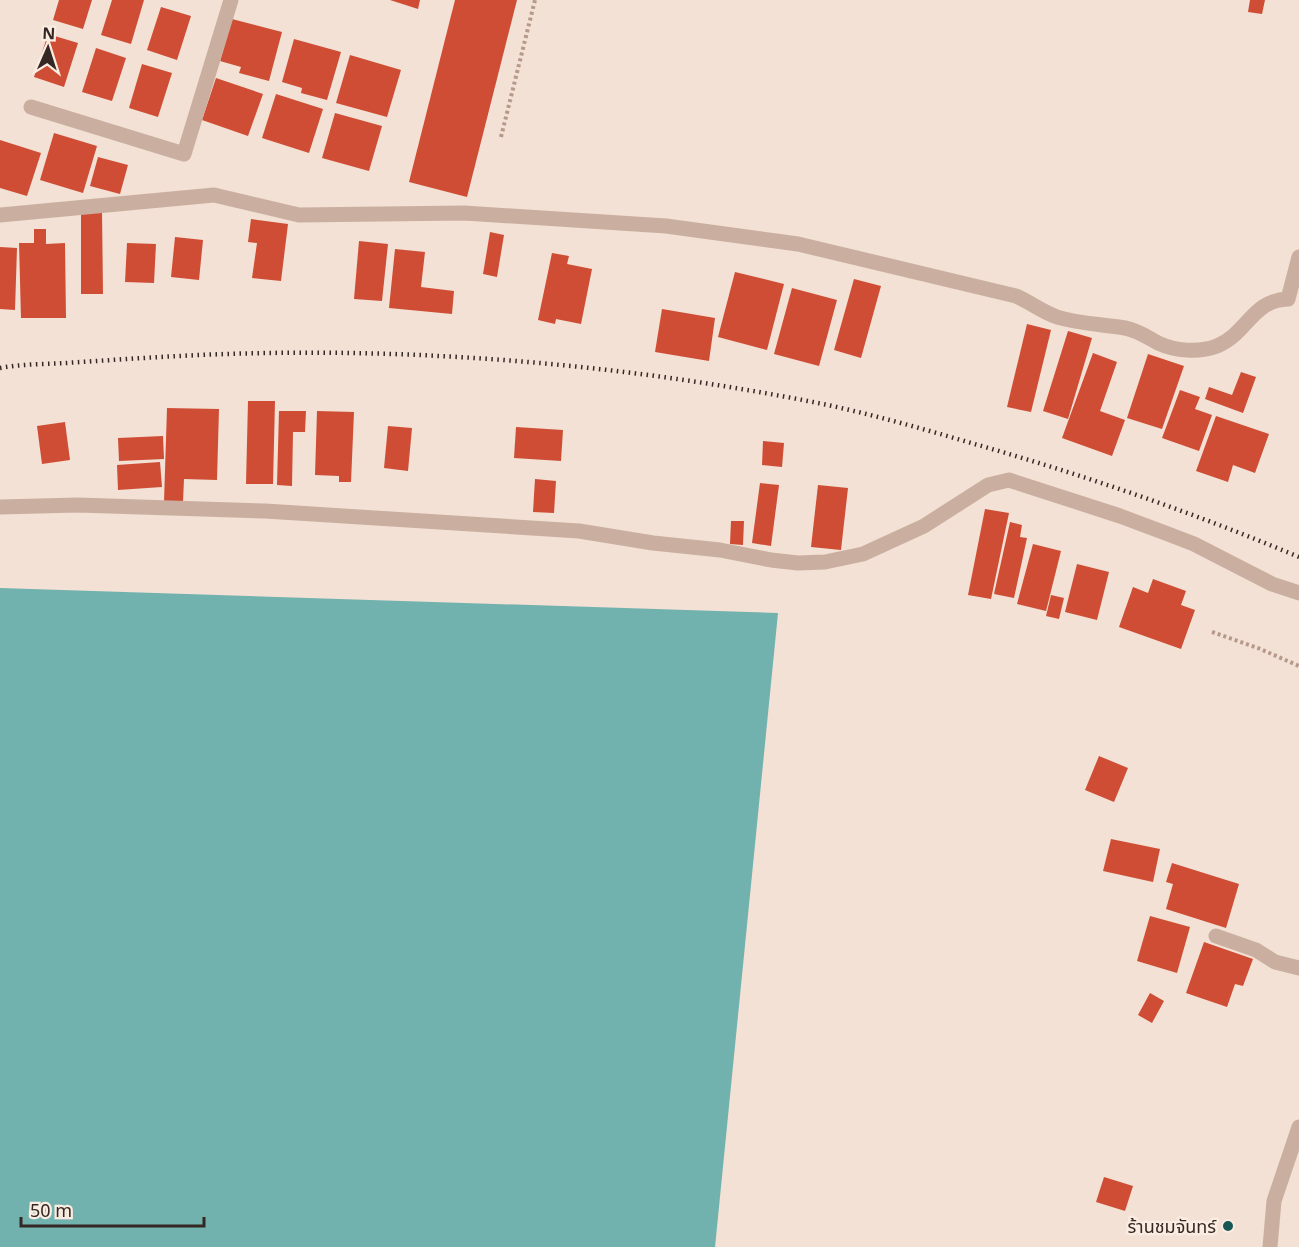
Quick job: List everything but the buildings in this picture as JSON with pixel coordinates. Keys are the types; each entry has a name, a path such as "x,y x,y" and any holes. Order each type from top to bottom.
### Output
{"street":[{"path":"31,107 184,154 231,0"},
{"path":"0,215 214,195 299,215 464,213 622,222 711,231 798,244 1016,296 1054,316 1071,321 1127,328 1160,344 1181,349 1204,349 1220,345 1234,336 1263,305 1275,300 1293,300 1299,257"},
{"path":"0,507 78,505 265,512 579,531 798,563 825,562 863,554 924,526 988,485 1009,480 1177,537 1272,584 1299,593"},
{"path":"1216,936 1256,950 1275,962 1299,968"},
{"path":"1270,1247 1274,1201 1299,1127"}],"path":[{"path":"501,137 535,0"},
{"path":"1212,632 1299,666"}],"water":[{"path":"0,588 778,613 715,1247 0,1247"}],"railway":[{"path":"0,368 33,364 200,355 357,353 513,361 669,378 823,404 940,434 1059,469 1140,496 1299,557"}],"place":[{"name":"ร้านชมจันทร์","path":"1228,1226"}]}
